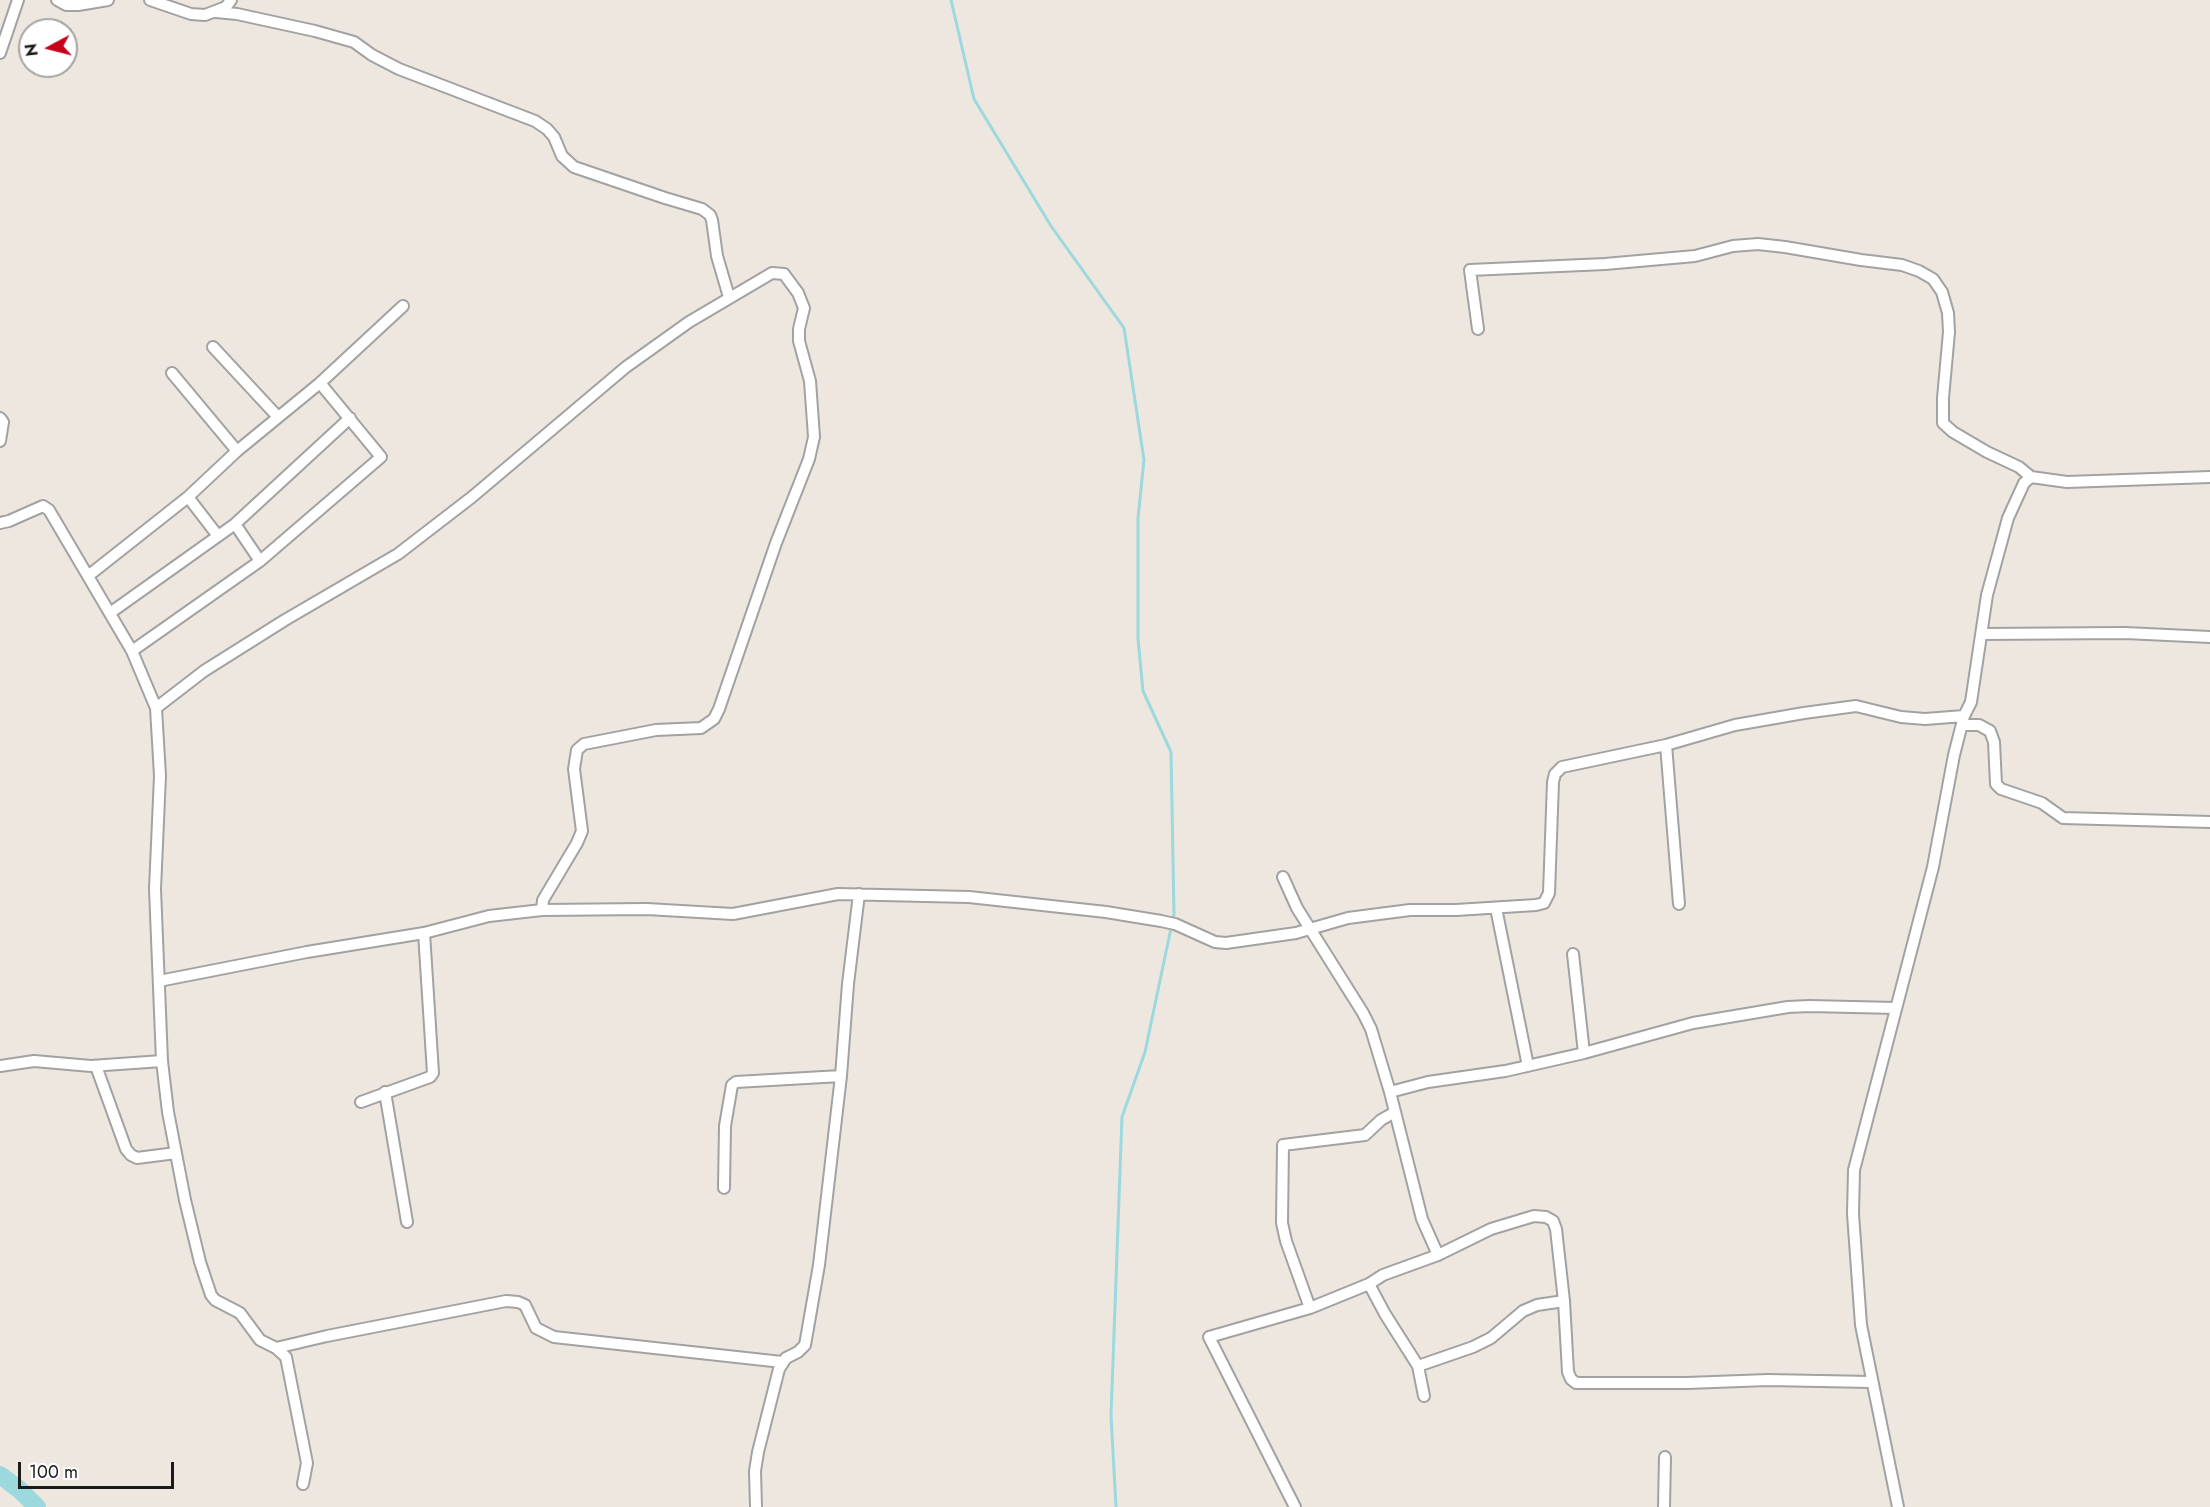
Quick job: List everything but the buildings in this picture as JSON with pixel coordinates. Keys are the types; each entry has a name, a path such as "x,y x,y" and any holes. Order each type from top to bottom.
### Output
{"street":[{"path":"0,53 18,0"},
{"path":"57,0 66,5 108,0"},
{"path":"150,0 191,14 205,15 226,7 231,0"},
{"path":"216,12 237,14 354,42 372,55 399,69 535,121 554,137 562,156 574,167 702,209 710,215 712,220 717,256 729,297"},
{"path":"1478,329 1470,270 1695,256 1733,246 1758,244 1902,265 1933,279 1942,292 1948,313 1949,333 1943,423 1953,432 2019,467 2031,477 2067,482 2210,477"},
{"path":"156,708 204,671 285,620 398,554 472,497 626,367 689,322 729,297 772,273 778,272 790,280 804,308 799,329 810,381 813,437 809,459 776,543 719,709 714,719 700,728 656,730 584,744 577,750 574,769 582,831 543,900 542,910"},
{"path":"87,576 189,497 237,451 320,383 403,306"},
{"path":"213,347 278,417"},
{"path":"172,373 237,451"},
{"path":"132,651 260,561 381,457 320,383"},
{"path":"0,418 3,422 0,441"},
{"path":"110,613 235,524 350,418"},
{"path":"1898,1507 1861,1325 1855,1267 1854,1170 1933,867 1963,720 1971,702 1987,595 2008,518 2024,483 2031,477"},
{"path":"189,497 219,536"},
{"path":"0,523 38,507 46,507 132,651 156,708 160,776 155,889 162,1061 168,1112 200,1262 211,1295 220,1304 240,1313 260,1340 276,1348 286,1358 307,1463 303,1484"},
{"path":"235,524 260,561"},
{"path":"1982,634 2125,633 2210,637"},
{"path":"159,981 307,952 424,933 489,916 542,910 647,909 733,914 838,894 969,897 1106,912 1161,921 1175,924 1215,942 1226,943 1296,933 1310,927 1348,918 1410,910 1536,905 1544,903 1548,898 1553,782 1555,774 1562,767 1666,745 1735,725 1856,706 1901,717 1963,720 1979,725 1990,731 1994,742 1996,784 2001,789 2042,803 2063,818 2210,822"},
{"path":"1666,745 1679,904"},
{"path":"1283,877 1297,908 1350,989 1367,1021 1390,1092 1422,1219 1438,1255"},
{"path":"276,1348 506,1301 525,1305 536,1328 554,1337 782,1362 798,1352 804,1345 819,1265 859,894"},
{"path":"1496,908 1528,1066"},
{"path":"361,1102 430,1077 433,1073 424,933"},
{"path":"1573,954 1584,1053"},
{"path":"1390,1092 1428,1082 1528,1066 1693,1023 1788,1007 1896,1008"},
{"path":"0,1066 34,1061 96,1066 162,1061"},
{"path":"96,1066 126,1149 131,1155 138,1158 176,1153"},
{"path":"723,1188 725,1126 732,1085 736,1082 841,1077"},
{"path":"385,1092 408,1222"},
{"path":"1310,1308 1286,1241 1282,1223 1283,1145 1290,1142 1365,1135 1381,1120 1395,1112"},
{"path":"1295,1507 1209,1336 1310,1308 1369,1284 1383,1275 1438,1255 1491,1229 1534,1215 1546,1216 1553,1221 1556,1229 1568,1372 1576,1383 1768,1380 1871,1382"},
{"path":"1369,1284 1418,1366 1424,1396"},
{"path":"1418,1366 1473,1347 1491,1338 1523,1311 1537,1305 1563,1301"},
{"path":"756,1507 755,1471 758,1452 782,1362"},
{"path":"1664,1507 1665,1457"}],"waterway":[{"path":"951,0 974,99 1051,226 1124,328 1144,460 1138,518 1138,639 1143,691 1171,752 1174,914 1145,1052 1122,1117 1111,1415 1116,1507"},
{"path":"0,1475 37,1507"}]}
